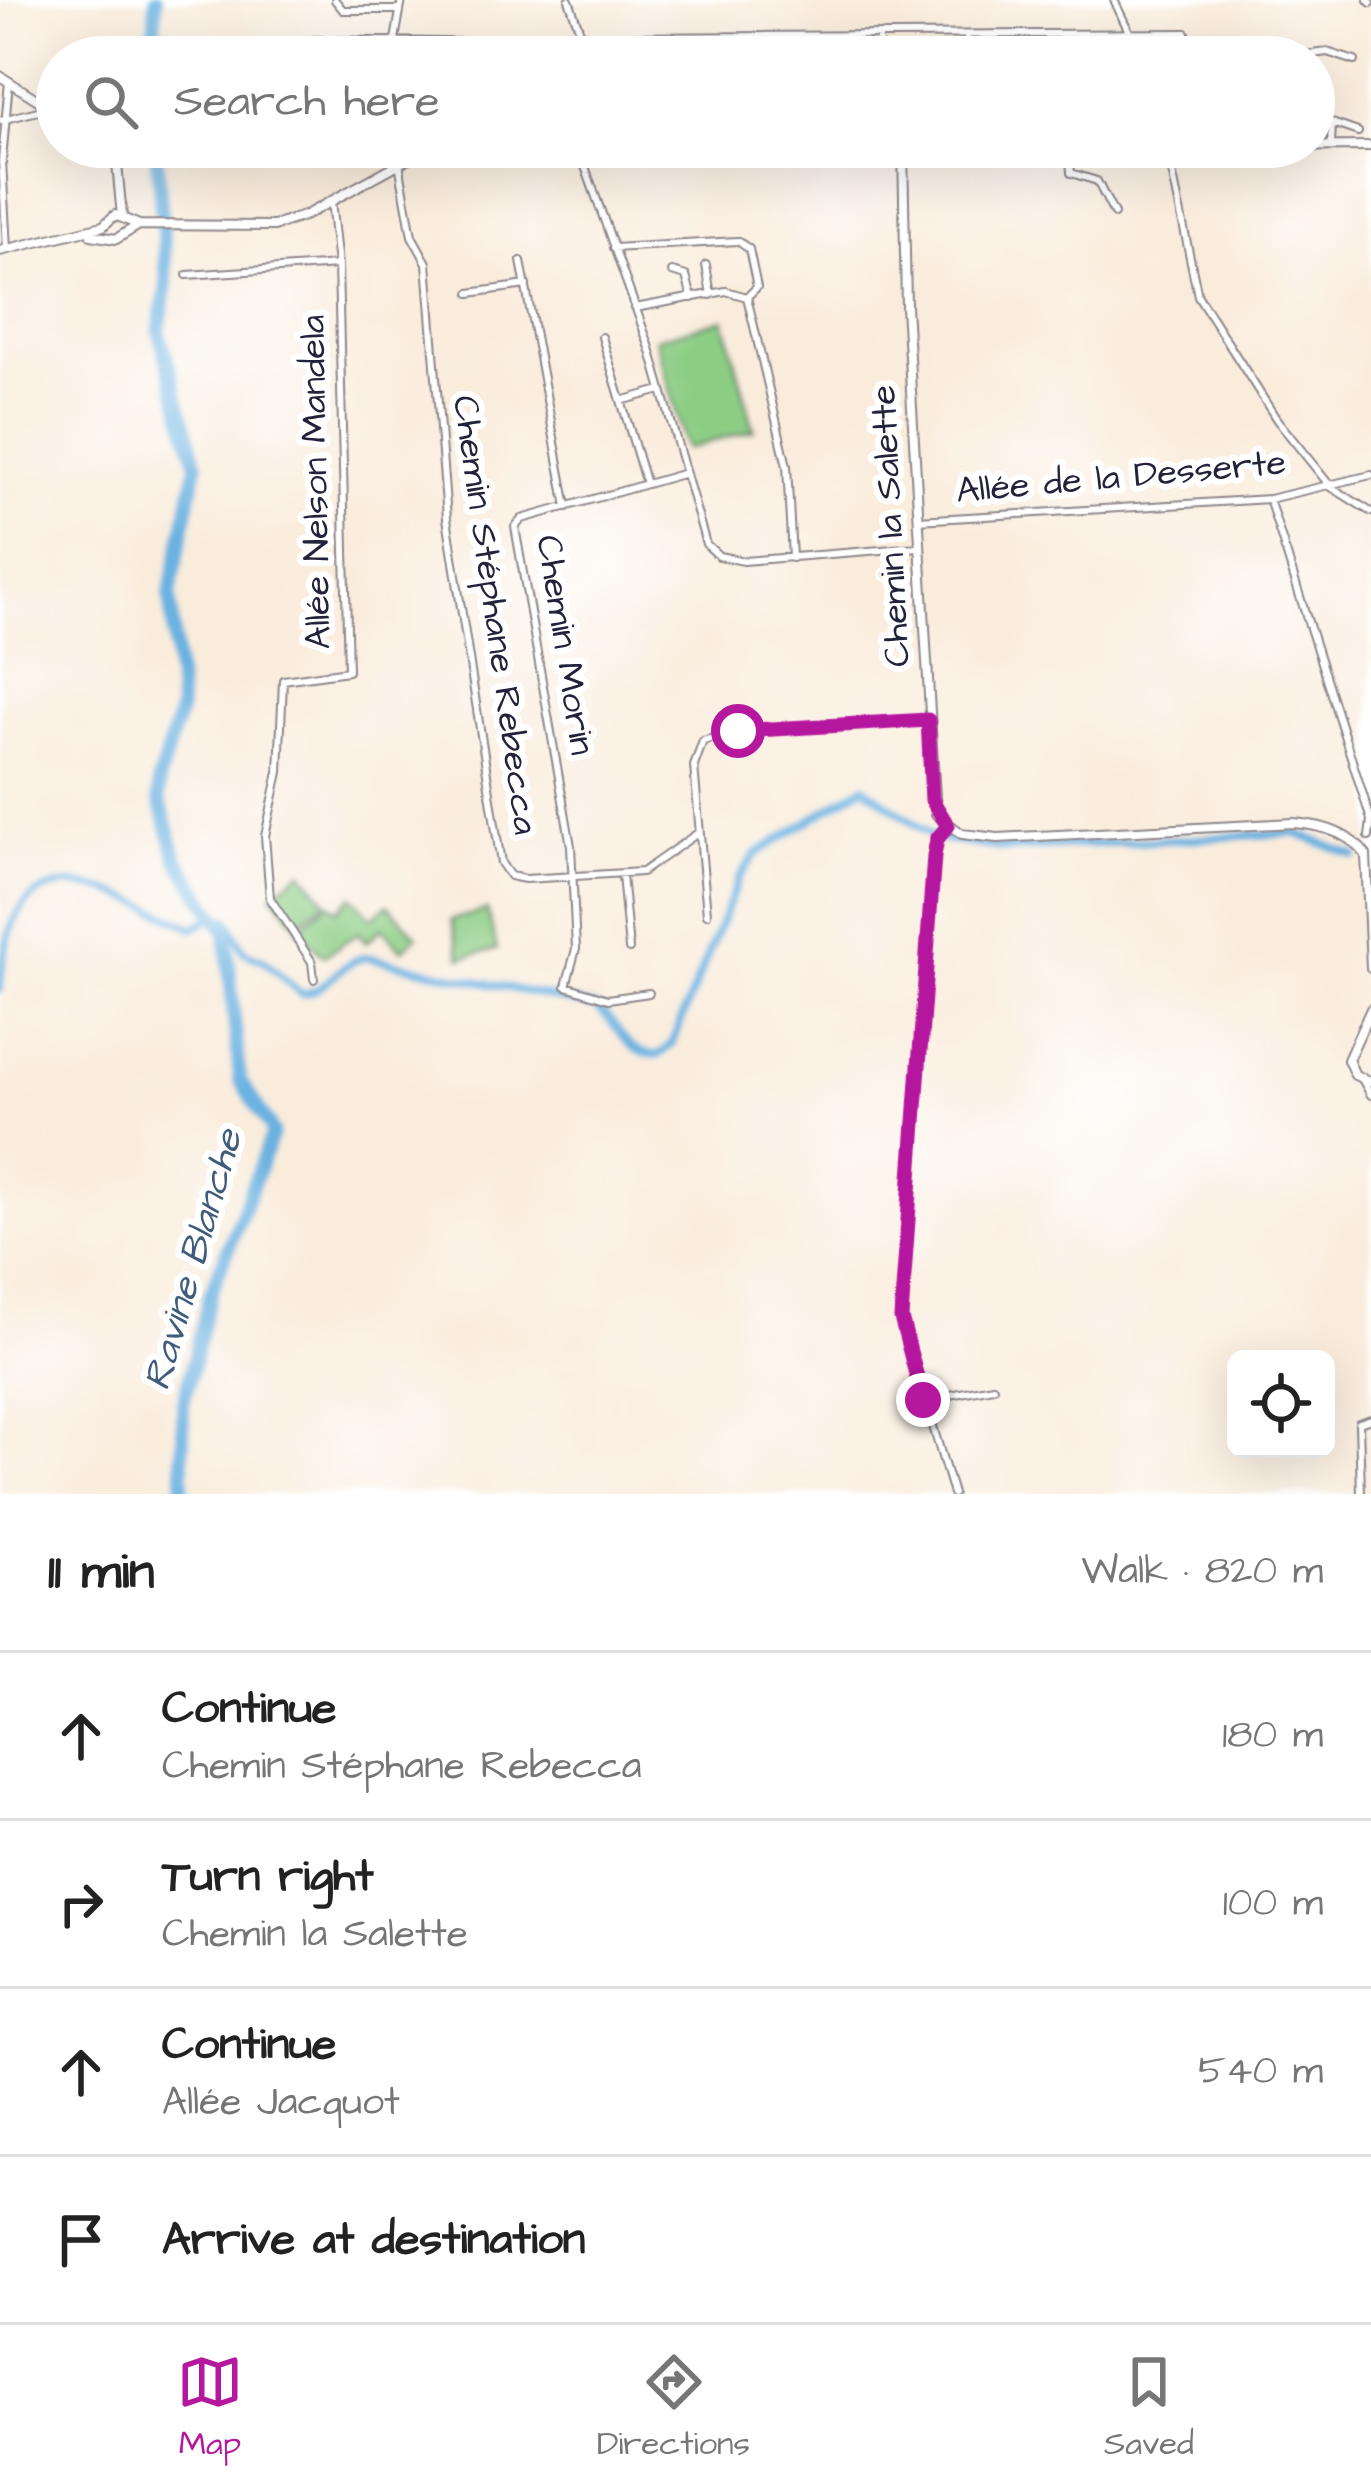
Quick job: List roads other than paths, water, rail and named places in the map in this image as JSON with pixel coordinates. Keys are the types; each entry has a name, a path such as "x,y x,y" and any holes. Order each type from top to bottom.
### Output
{"street":[{"path":"335,0 343,10 399,10"},
{"path":"393,36 402,0"},
{"path":"569,0 580,36"},
{"path":"1114,0 1133,36 1186,34"},
{"path":"1335,55 1355,61"},
{"path":"36,99 4,79 3,250 103,226 116,193"},
{"path":"2,120 36,113"},
{"path":"1335,124 1358,132"},
{"path":"1335,147 1371,146"},
{"path":"114,168 125,233"},
{"path":"109,216 139,225 274,226 390,168"},
{"name":"Chemin Stéphane Rebecca","path":"400,168 412,236 427,262 447,518 501,863 517,879 645,871 698,833"},
{"path":"585,168 635,308 706,544 719,556 792,558 919,547"},
{"name":"Chemin la Salette","path":"899,168 900,172"},
{"name":"Chemin la Salette","path":"900,168 932,800 948,826"},
{"path":"1071,168 1071,173 1097,181 1114,214"},
{"path":"1171,168 1198,296 1254,388 1328,484 1371,512"},
{"name":"Allée Nelson Mandela","path":"314,979 312,962 270,898 266,836 279,772 283,680 348,671 338,265 332,201"},
{"path":"83,234 108,237 139,225"},
{"path":"103,226 108,237"},
{"path":"613,248 738,241 748,249 757,286 747,297"},
{"path":"521,261 567,507"},
{"path":"187,275 338,265"},
{"path":"706,265 711,295"},
{"path":"672,272 686,276 692,298"},
{"path":"470,293 526,285"},
{"path":"635,308 726,291 747,297"},
{"path":"747,297 788,466 792,558"},
{"path":"602,337 646,484"},
{"path":"621,401 661,390"},
{"name":"Chemin Morin","path":"574,876 515,527 522,519 682,474"},
{"name":"Allée de la Desserte","path":"917,520 1269,499 1371,475"},
{"path":"1269,499 1371,820 1371,968"},
{"path":"706,914 696,753 710,736 928,720"},
{"path":"953,1494 901,1318 937,839 948,826 998,838 1294,823 1368,845"},
{"path":"622,874 629,949"},
{"path":"574,876 577,949 568,990 608,1000 649,993"},
{"path":"1371,1009 1367,1032 1351,1045 1348,1060 1371,1095"},
{"path":"923,1400 993,1387"},
{"path":"1360,1494 1355,1438 1359,1423 1371,1419"}],"waterway":[{"name":"Ravine Blanche","path":"154,36 156,0"},
{"name":"Ravine Blanche","path":"158,168 167,284 159,331 197,465 170,594 180,709 159,779 159,798 177,858 226,932 240,1080 273,1132 210,1295 183,1404 183,1494"},
{"path":"0,990 7,943 20,911 39,892 63,885 91,887 193,928 213,917 228,919 244,952 264,960 301,994 367,957 595,1007 629,1044 659,1055 671,1045 739,878 756,854 864,786 931,836"},
{"path":"940,839 1007,849 1295,833 1355,856"}]}
